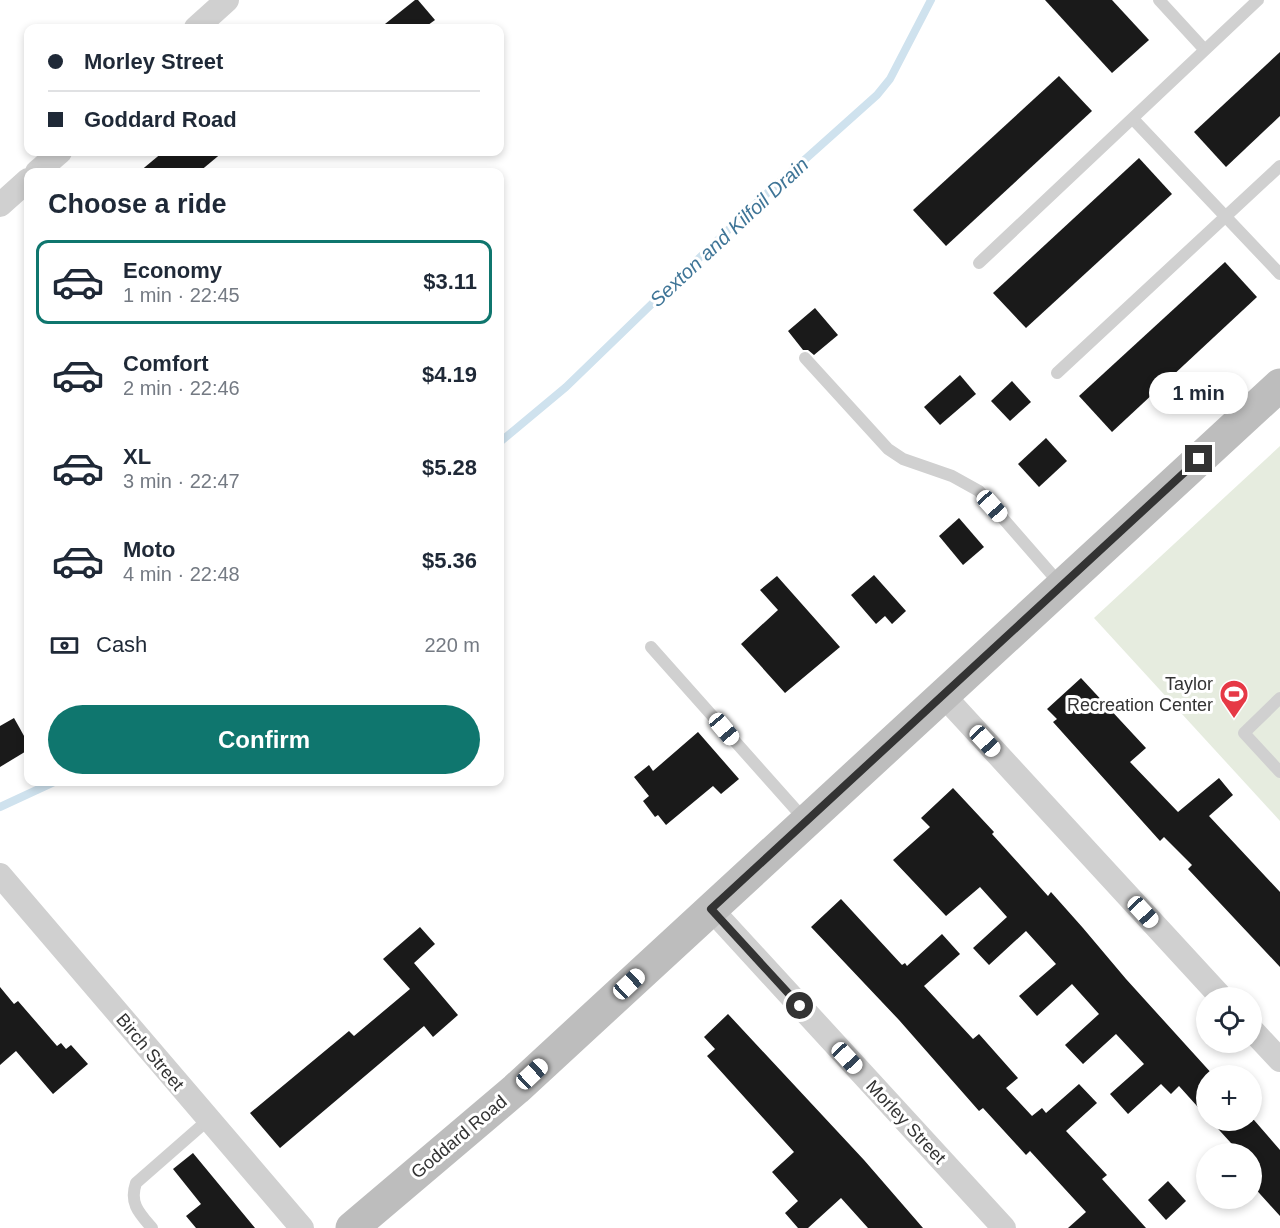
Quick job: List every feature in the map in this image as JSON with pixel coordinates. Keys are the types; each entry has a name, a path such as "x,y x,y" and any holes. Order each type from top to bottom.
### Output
{"main road":[{"name":"Goddard Road","path":"352,1228 516,1089 943,695 1273,395"}],"street":[{"path":"200,24 227,0"},
{"path":"42,168 55,156"},
{"path":"0,205 24,184"},
{"path":"943,695 1212,987"},
{"name":"Birch Street","path":"2,877 302,1228"},
{"name":"Morley Street","path":"711,909 1004,1228"},
{"path":"1262,1041 1280,1060"}],"lane":[{"path":"1159,0 1204,49"},
{"path":"979,263 1258,0"},
{"path":"1133,119 1227,215 1280,274"},
{"path":"1057,373 1280,166"},
{"path":"805,358 888,449 903,459 952,476 979,491 1062,586"},
{"path":"651,647 806,821"},
{"path":"1280,698 1244,733 1280,772"},
{"path":"152,1228 133,1204 132,1194 136,1183 208,1120"}],"shaded area":[{"name":"Taylor Recreation Center","path":"1280,446 1280,821 1094,618"}],"building":[{"path":"415,0 418,0 435,20 430,24 385,24"},
{"path":"1045,0 1112,0 1149,40 1112,73"},
{"path":"1280,52 1280,116 1226,167 1194,132"},
{"path":"1059,76 1092,111 946,246 913,210"},
{"path":"158,156 218,156 204,168 144,168"},
{"path":"1139,158 1172,194 1026,328 993,293"},
{"path":"1225,262 1257,297 1112,432 1079,396"},
{"path":"815,308 838,335 814,355 808,350 803,350 788,331"},
{"path":"960,375 976,394 940,425 924,407"},
{"path":"1012,381 1031,402 1010,421 991,401"},
{"path":"1046,438 1067,461 1039,487 1018,464"},
{"path":"959,518 984,547 963,565 939,536"},
{"path":"874,575 906,611 892,624 885,616 876,624 851,595"},
{"path":"777,576 840,647 785,693 741,644 778,610 760,590"},
{"path":"1081,678 1146,748 1130,762 1178,812 1219,778 1233,795 1209,816 1280,892 1280,967 1188,869 1192,865 1164,837 1160,841 1053,722 1057,719 1047,709"},
{"path":"14,718 24,736 24,752 0,767 0,726"},
{"path":"698,732 739,779 721,794 713,786 666,825 658,815 655,817 643,801 649,796 634,777 649,765 653,771"},
{"path":"953,788 1048,896 1051,892 1204,1065 1196,1065 1196,1105 1179,1086 1171,1094 1161,1084 1128,1114 1110,1094 1144,1064 1116,1034 1083,1064 1065,1045 1099,1014 1072,984 1037,1016 1019,996 1056,964 1026,931 989,965 973,948 1007,917 980,887 946,916 893,860 930,827 921,818"},
{"path":"841,899 902,965 905,963 907,966 942,934 960,954 924,986 973,1039 979,1034 1018,1078 1006,1088 1032,1116 1042,1108 1046,1113 1079,1084 1097,1103 1066,1131 1107,1175 1102,1179 1146,1228 1068,1228 1086,1212 1030,1151 1026,1155 983,1108 979,1111 899,1020 811,927"},
{"path":"420,927 435,944 414,963 458,1015 433,1037 424,1026 280,1148 250,1113 349,1031 354,1036 410,989 383,959"},
{"path":"0,987 14,1004 18,1001 57,1046 61,1043 66,1049 71,1045 88,1064 53,1094 16,1051 0,1065"},
{"path":"728,1014 864,1160 923,1228 868,1228 841,1198 808,1228 798,1228 785,1213 798,1201 772,1172 794,1152 707,1056 715,1049 704,1037"},
{"path":"1262,1129 1280,1150 1280,1216 1262,1196 1262,1143 1231,1143 1220,1131"},
{"path":"193,1153 255,1228 196,1228 186,1216 201,1204 173,1169"},
{"path":"1168,1181 1186,1201 1166,1220 1148,1200"}],"waterway":[{"name":"Sexton and Kilfoil Drain","path":"504,439 566,387 753,206 877,95 890,79 931,0"},
{"name":"Sexton and Kilfoil Drain","path":"0,807 45,786"}],"place":[{"name":"Taylor Recreation Center","path":"1234,720"}],"route":[{"path":"800,1006 711,909 1199,459"}]}
